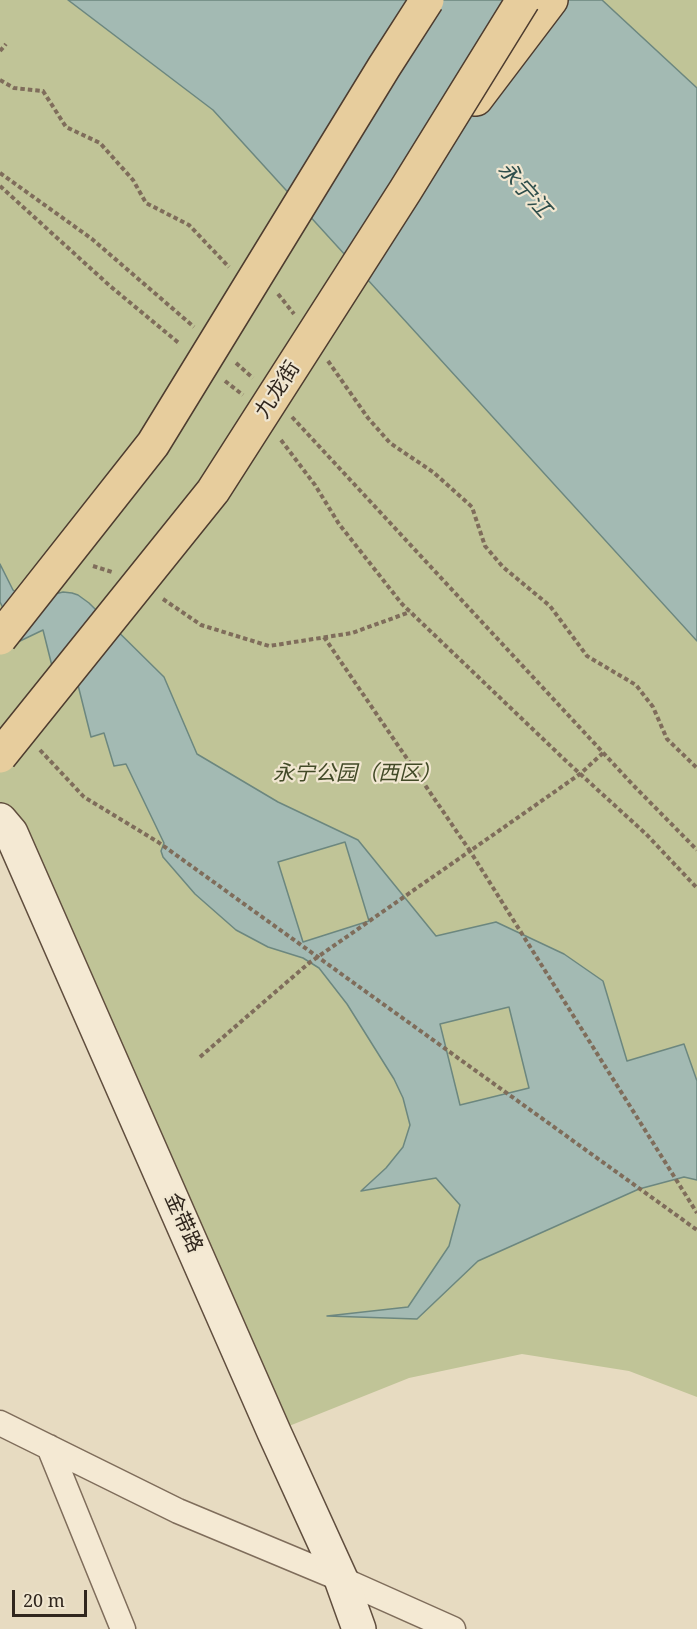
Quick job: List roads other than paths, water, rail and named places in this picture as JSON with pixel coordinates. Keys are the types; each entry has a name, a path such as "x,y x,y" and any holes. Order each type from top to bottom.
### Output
{"main road":[{"path":"384,67 416,0"},
{"path":"0,638 153,444 427,0"},
{"name":"九龙街","path":"0,756 213,491 524,0"},
{"path":"405,191 551,0"},
{"name":"金带路","path":"0,820 11,833 269,1421 341,1579 359,1629"}],"street":[{"path":"0,1423 178,1511 453,1629"},
{"path":"49,1447 123,1629"}],"water":[{"name":"永宁江","path":"68,0 602,0 697,88 697,641 213,110"},
{"path":"0,564 13,590 23,598 35,599 63,592 78,595 89,603 164,677 197,754 278,802 358,840 436,936 496,922 564,954 603,981 627,1061 684,1044 697,1081 697,1180 684,1177 639,1189 478,1261 417,1319 327,1316 408,1307 449,1246 460,1205 436,1178 361,1191 386,1168 403,1147 410,1125 403,1098 394,1079 347,1004 319,968 303,958 268,947 236,930 195,894 163,857 161,851 164,843 126,764 114,766 104,733 91,737 74,669 54,674 43,630 20,641 0,602","holes":["345,842 369,921 303,942 278,862","509,1007 529,1088 460,1105 440,1024"]}],"park label":[{"name":"永宁公园（西区）","path":"357,774"}]}
